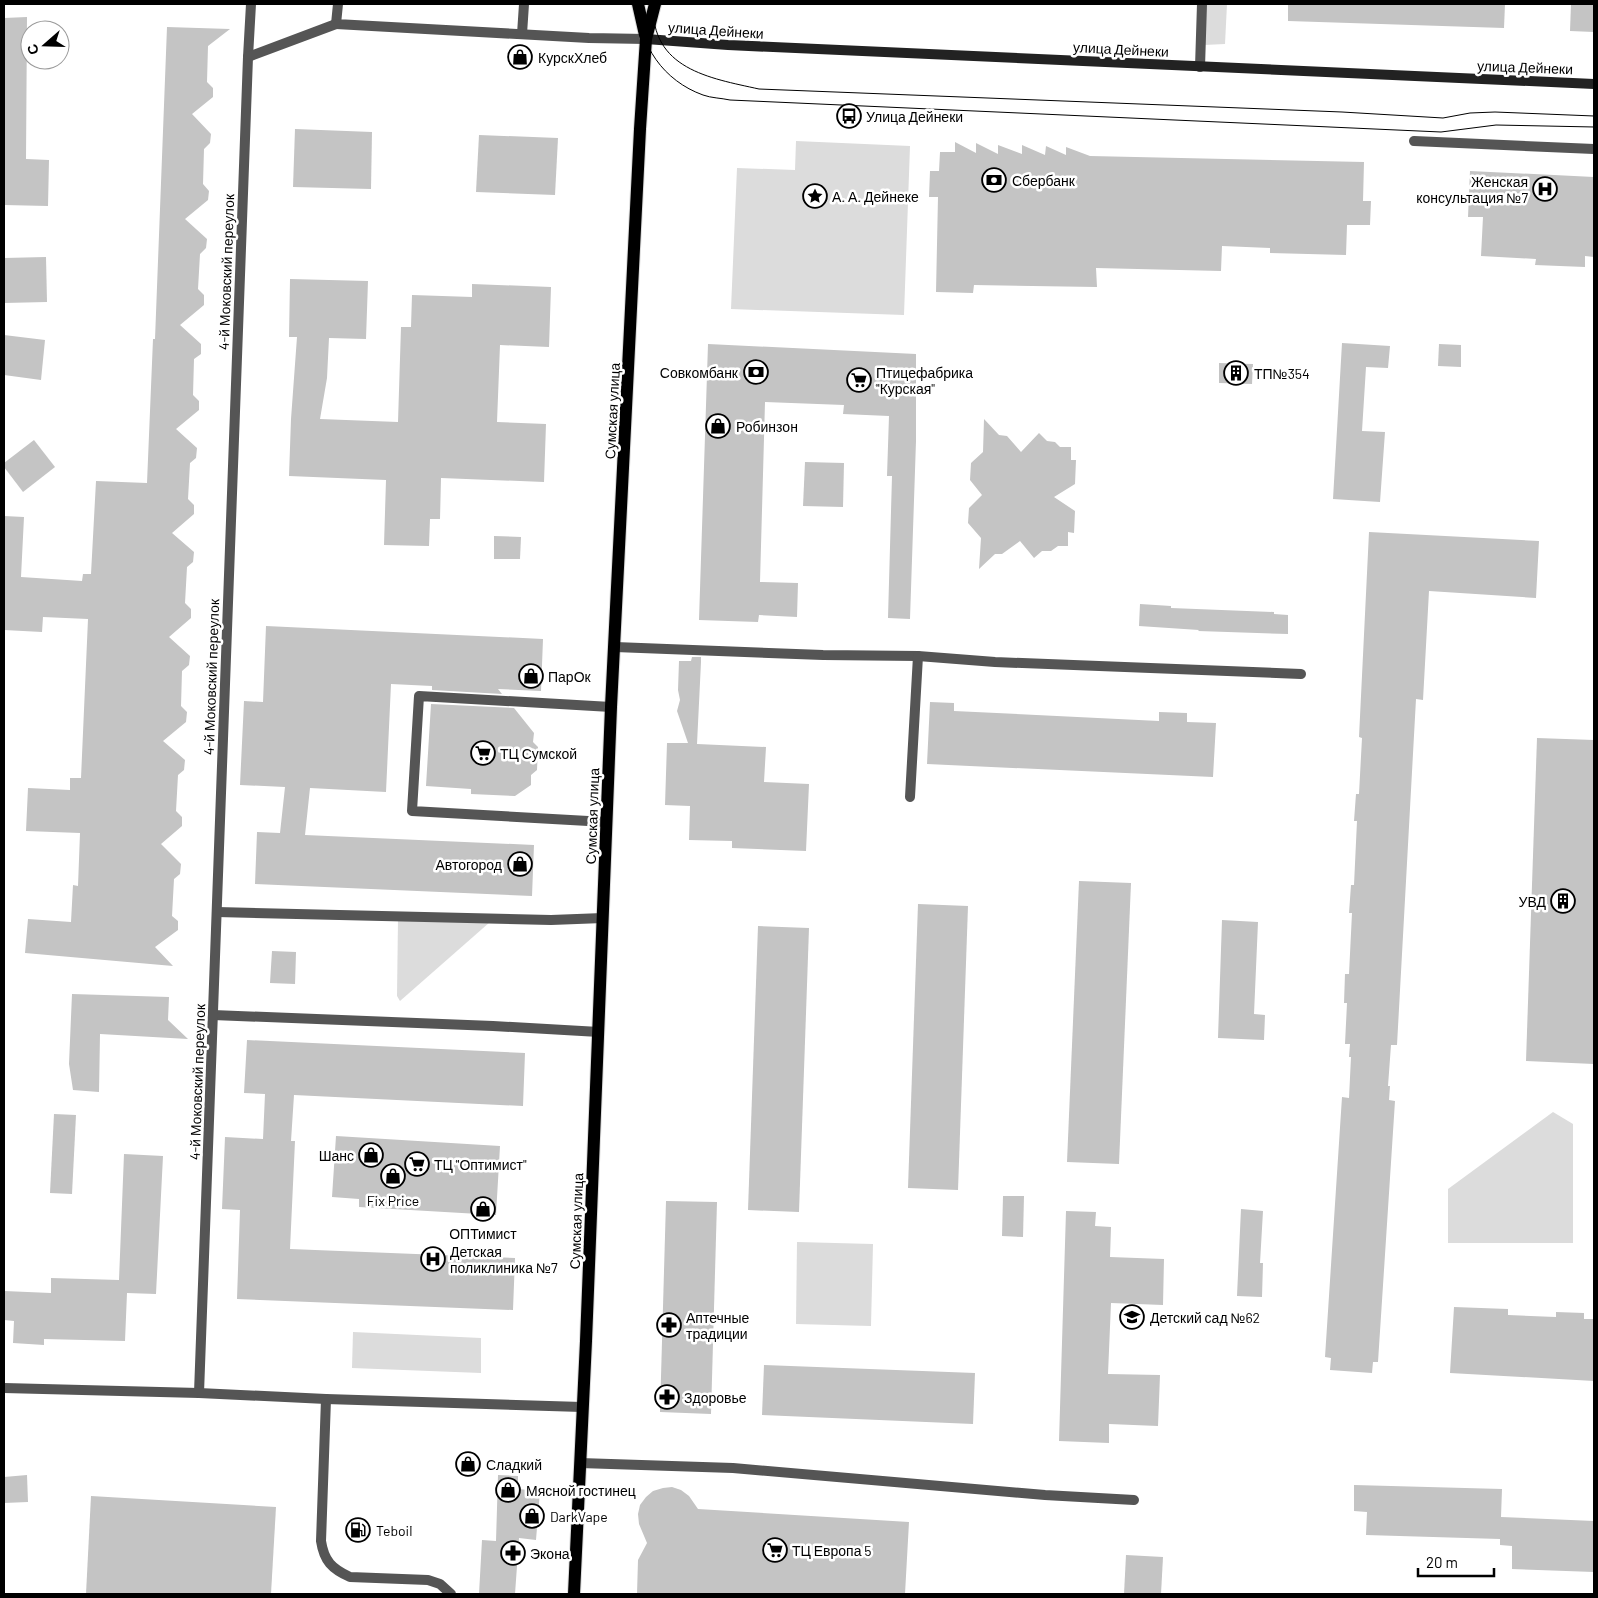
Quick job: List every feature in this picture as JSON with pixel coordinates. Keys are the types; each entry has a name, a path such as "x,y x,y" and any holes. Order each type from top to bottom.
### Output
{"main road":[{"name":"Сумская улица","path":"638,4 646,40"},
{"name":"Сумская улица","path":"574,1594 599,1032 611,707 640,129 646,40 655,4"},
{"name":"улица Дейнеки","path":"646,40 728,46 1594,84"}],"street":[{"name":"4-й Моковский переулок","path":"199,1393 218,912 244,117 251,4"},
{"path":"336,24 338,4"},
{"path":"522,34 524,4"},
{"path":"1200,67 1202,4"},
{"path":"248,57 336,24 646,40"},
{"path":"1414,141 1594,149"},
{"path":"615,647 822,656 918,656 995,662 1301,674"},
{"path":"910,798 918,656"},
{"path":"606,822 412,811 419,696 611,707"},
{"path":"218,912 496,920 603,918"},
{"path":"213,1015 599,1032"},
{"path":"4,1388 582,1407"},
{"path":"326,1399 321,1541 323,1553 329,1563 338,1572 350,1577 428,1580 440,1584 451,1594"},
{"path":"580,1463 733,1468 1045,1495 1134,1500"}],"shaded area":[{"path":"1206,4 1227,4 1225,44 1204,45"},
{"path":"796,141 910,146 904,315 731,309 737,168 795,170"},
{"path":"398,919 490,922 400,1001 397,996"},
{"path":"1553,1112 1573,1124 1573,1243 1448,1243 1448,1189"},
{"path":"797,1242 873,1244 871,1326 796,1324"},
{"path":"353,1332 481,1338 481,1373 352,1368"}],"building":[{"path":"1288,4 1505,4 1504,28 1288,21"},
{"path":"1571,4 1594,4 1594,32 1570,31"},
{"path":"27,17 27,20 20,20 20,70 27,70 26,159 49,160 48,206 4,205 4,18"},
{"path":"167,27 230,29 208,46 207,82 213,88 213,97 192,114 211,134 210,143 204,149 203,184 209,191 208,200 185,219 207,239 206,248 200,254 198,289 204,295 204,305 180,325 201,344 201,354 194,359 193,395 199,401 199,410 176,429 197,448 196,458 190,463 188,499 194,505 194,514 172,533 194,552 193,562 187,567 185,603 191,609 191,618 169,637 190,656 189,665 182,671 181,706 187,712 186,722 163,741 185,760 184,770 178,775 176,811 182,817 182,826 161,844 181,864 180,874 174,879 172,916 178,921 178,930 155,947 173,966 25,953 28,919 71,922 73,885 78,886 80,833 26,831 28,788 70,790 70,778 81,778 88,619 43,617 42,632 4,630 4,516 24,517 21,577 82,581 83,574 91,574 96,481 147,483 153,339 155,339"},
{"path":"295,129 372,132 371,189 293,187"},
{"path":"479,135 558,138 555,195 476,192"},
{"path":"955,142 976,153 976,143 998,154 998,145 1022,154 1022,145 1045,155 1046,146 1066,155 1066,147 1090,156 1364,162 1363,201 1371,201 1370,225 1347,225 1346,255 1270,253 1270,248 1222,246 1221,271 1096,268 1097,287 974,285 973,293 936,292 938,197 929,197 930,171 939,171 940,152 955,152"},
{"path":"1470,171 1594,177 1594,257 1585,256 1585,267 1535,265 1536,259 1481,256 1483,217 1468,217"},
{"path":"46,257 47,302 4,303 4,258"},
{"path":"290,279 368,281 366,339 329,338 327,378 320,419 398,422 401,327 411,327 412,295 472,297 472,284 551,287 549,347 500,345 497,422 546,424 544,482 441,478 440,519 430,519 429,546 384,545 386,480 289,476 297,337 289,337"},
{"path":"4,335 45,340 41,380 4,375"},
{"path":"1342,343 1390,346 1388,368 1366,367 1362,431 1385,432 1380,502 1333,499"},
{"path":"708,344 916,354 916,441 910,619 888,618 892,476 887,476 889,416 843,414 844,405 765,402 760,582 798,583 797,617 759,615 758,622 699,620"},
{"path":"1439,344 1461,345 1461,367 1438,366"},
{"name":"ТП№354","path":"1219,363 1253,364 1252,384 1219,383"},
{"path":"984,419 999,435 1007,436 1021,452 1039,433 1047,441 1055,442 1060,447 1071,447 1071,460 1076,460 1075,484 1054,497 1075,511 1074,533 1068,532 1068,546 1058,546 1051,551 1042,551 1034,558 1020,541 1002,554 995,554 979,569 981,538 968,523 969,508 982,495 970,480 971,463 983,452"},
{"path":"34,440 55,467 23,492 4,467 4,463"},
{"path":"805,462 844,463 843,507 803,506"},
{"path":"1369,532 1539,541 1536,598 1429,591 1423,700 1416,699 1397,1045 1391,1045 1388,1086 1390,1086 1389,1100 1395,1101 1378,1362 1373,1362 1372,1373 1330,1370 1331,1358 1325,1357 1342,1097 1349,1098 1351,1057 1349,1057 1350,1044 1345,1044 1347,1003 1344,1003 1345,974 1349,974 1352,913 1349,913 1351,885 1354,885 1357,821 1354,821 1356,794 1359,794 1362,738 1359,737"},
{"path":"494,536 521,537 520,559 494,559"},
{"path":"1140,604 1171,606 1171,608 1274,612 1274,614 1288,615 1288,634 1198,631 1139,626"},
{"path":"266,626 543,639 541,691 498,689 502,694 432,690 432,686 391,684 386,792 310,788 305,835 534,845 532,896 255,884 257,832 280,833 285,787 240,785 244,701 263,702"},
{"path":"692,657 701,657 697,744 766,747 764,782 809,784 806,851 732,848 732,841 689,840 690,806 665,805 667,743 688,743 677,711 680,700 678,690 679,661 691,661"},
{"path":"930,702 954,703 954,711 1159,721 1159,712 1187,713 1187,722 1216,723 1213,777 927,764"},
{"name":"ТЦ Сумской","path":"431,704 514,708 534,733 533,742 538,747 537,770 531,775 531,785 515,796 471,794 471,789 426,786"},
{"name":"УВД","path":"1537,738 1594,740 1594,1064 1526,1061"},
{"path":"1079,881 1131,883 1119,1164 1067,1162"},
{"path":"918,904 968,906 958,1190 908,1188"},
{"path":"1222,920 1258,922 1254,1014 1265,1015 1264,1040 1218,1038"},
{"path":"758,926 809,928 799,1212 748,1210"},
{"path":"272,951 296,952 295,984 270,983"},
{"path":"72,994 169,997 168,1020 188,1039 100,1034 99,1092 73,1090 69,1064"},
{"path":"247,1040 525,1053 523,1106 294,1095 291,1141 295,1141 290,1249 515,1258 513,1310 237,1299 240,1210 222,1209 225,1137 263,1139 265,1094 244,1093"},
{"path":"54,1114 76,1115 72,1194 50,1193"},
{"name":"ТЦ \"Оптимист\"","path":"336,1136 500,1146 496,1215 359,1207 359,1199 332,1197"},
{"path":"124,1154 163,1156 156,1294 127,1293 125,1341 44,1339 44,1345 13,1343 14,1321 4,1320 4,1291 51,1293 51,1278 119,1280"},
{"path":"1003,1196 1024,1196 1023,1237 1002,1236"},
{"path":"666,1201 717,1202 711,1414 660,1412"},
{"path":"1241,1209 1263,1211 1260,1263 1263,1263 1262,1297 1237,1296"},
{"path":"1066,1211 1096,1212 1095,1226 1111,1227 1110,1257 1164,1259 1163,1305 1111,1303 1108,1374 1160,1375 1158,1426 1109,1424 1109,1443 1059,1441"},
{"path":"1454,1307 1508,1309 1508,1315 1556,1317 1556,1312 1584,1313 1584,1319 1594,1319 1594,1381 1450,1373"},
{"path":"764,1365 975,1373 973,1424 762,1415"},
{"path":"27,1475 28,1502 4,1503 4,1477"},
{"path":"498,1475 518,1476 518,1489 540,1491 536,1540 519,1538 515,1594 479,1594 482,1540 496,1541"},
{"path":"1354,1485 1502,1489 1501,1517 1594,1521 1594,1572 1512,1569 1512,1546 1500,1545 1500,1539 1366,1535 1367,1512 1354,1511"},
{"name":"ТЦ Европа 5","path":"672,1487 681,1490 689,1496 698,1509 909,1522 905,1594 637,1594 638,1560 647,1543 639,1524 638,1514 640,1505 653,1491"},
{"path":"91,1496 276,1507 271,1594 86,1594"},
{"path":"1126,1555 1163,1557 1161,1594 1124,1594"}],"tram line":[{"path":"639,4 643,34 656,60 665,71 689,89 706,96 730,100 1441,132 1496,125 1594,127"},
{"path":"653,4 655,26 662,43 672,57 686,67 703,74 759,89 1342,112 1443,118 1470,113 1495,112 1594,116"}],"place":[{"name":"КурскХлеб","path":"520,57"},
{"name":"Улица Дейнеки","path":"849,116"},
{"name":"Сбербанк","path":"994,180"},
{"name":"Женская консультация №7","path":"1545,189"},
{"name":"А. А. Дейнеке","path":"815,196"},
{"name":"Совкомбанк","path":"756,372"},
{"name":"ТП№354","path":"1236,373"},
{"name":"Птицефабрика \"Курская\"","path":"859,380"},
{"name":"Робинзон","path":"718,426"},
{"name":"ПарОк","path":"531,676"},
{"name":"ТЦ Сумской","path":"483,753"},
{"name":"Автогород","path":"520,864"},
{"name":"УВД","path":"1563,901"},
{"name":"Шанс","path":"371,1155"},
{"name":"ТЦ \"Оптимист\"","path":"417,1164"},
{"name":"Fix Price","path":"393,1176"},
{"name":"ОПТимист","path":"483,1209"},
{"name":"Детская поликлиника №7","path":"433,1259"},
{"name":"Детский сад №62","path":"1132,1317"},
{"name":"Аптечные традиции","path":"669,1325"},
{"name":"Здоровье","path":"667,1397"},
{"name":"Сладкий","path":"468,1464"},
{"name":"Мясной гостинец","path":"508,1490"},
{"name":"DarkVape","path":"532,1516"},
{"name":"Teboil","path":"358,1530"},
{"name":"ТЦ Европа 5","path":"775,1550"},
{"name":"Экона","path":"513,1553"}]}
